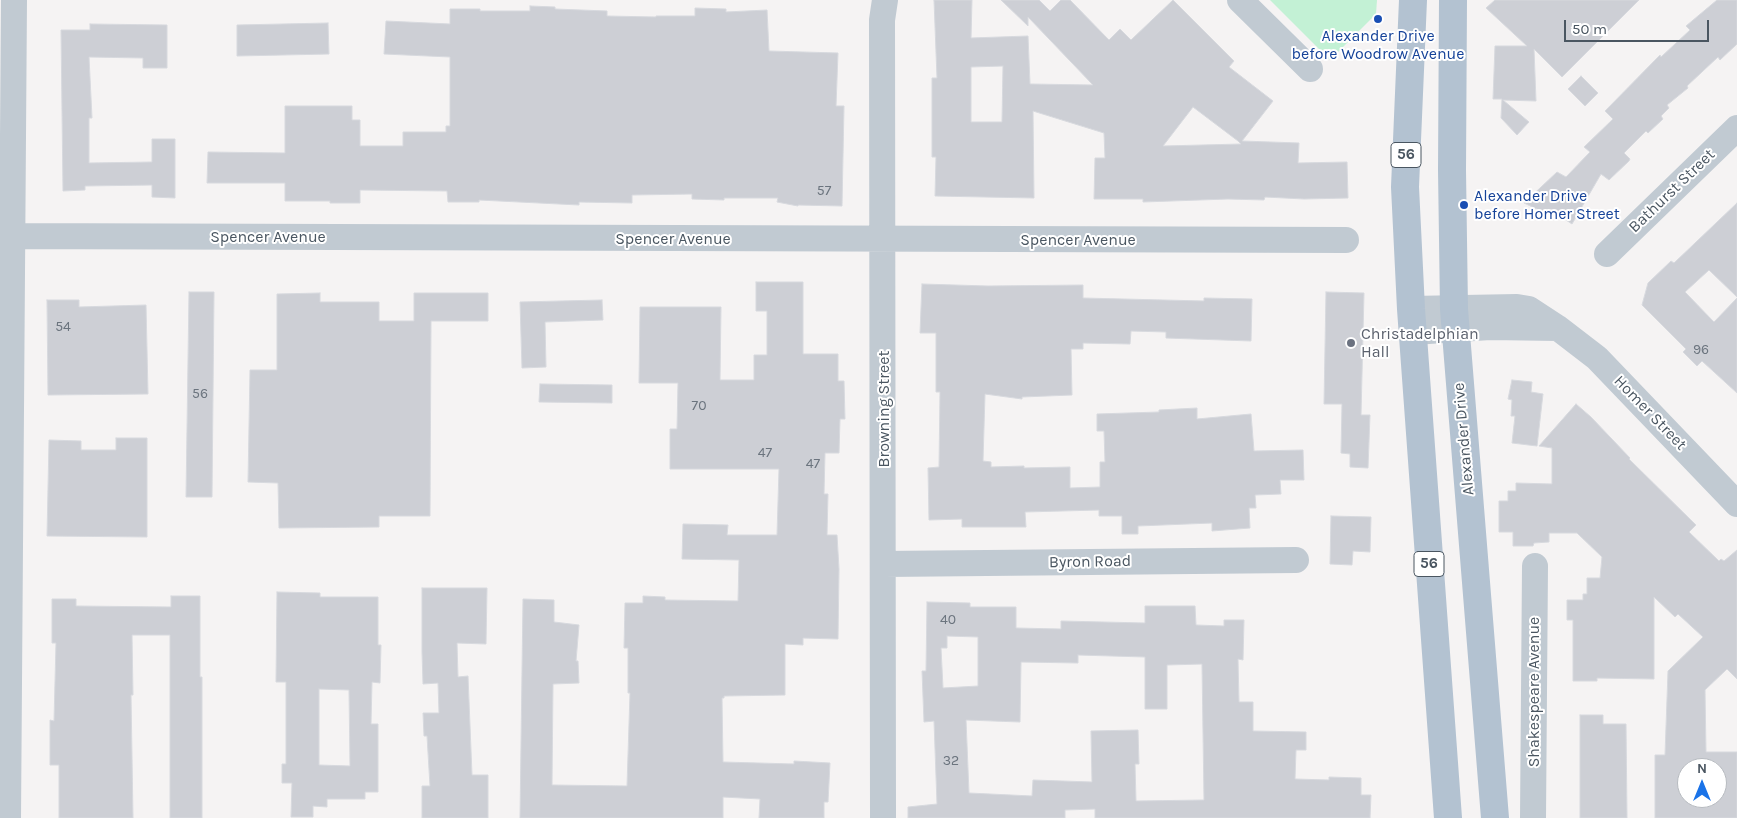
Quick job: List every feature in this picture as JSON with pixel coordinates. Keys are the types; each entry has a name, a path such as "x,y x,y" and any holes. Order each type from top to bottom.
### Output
{"main road":[{"name":"56","path":"1413,0 1405,187 1412,320 1448,818"},
{"name":"Alexander Drive","path":"1453,0 1452,170 1454,319 1495,818"}],"street":[{"path":"8,818 6,236 14,0"},
{"name":"Browning Street","path":"883,818 884,240 882,20 885,0"},
{"path":"1240,0 1310,69"},
{"name":"Bathurst Street","path":"1607,254 1737,128"},
{"name":"Spencer Avenue","path":"6,236 1346,240"},
{"name":"Homer Street","path":"1412,320 1454,319 1517,307 1529,310 1558,328 1597,358 1737,504"},
{"name":"Byron Road","path":"884,564 1296,560"},
{"name":"Shakespeare Avenue","path":"1533,818 1535,566"}],"green space":[{"path":"1270,0 1377,0 1376,14 1330,60"}],"building":[{"path":"934,0 972,0 971,38 1028,36 1030,84 1093,85 1028,17 1028,26 1001,0 1039,0 1050,11 1061,0 1070,0 1109,40 1120,29 1131,40 1173,0 1234,61 1229,67 1273,101 1242,141 1299,143 1298,163 1347,162 1348,198 1304,199 1265,197 1264,200 1228,199 1143,202 1143,199 1094,199 1095,158 1105,158 1104,133 1033,111 1034,198 935,196 936,157 932,157 932,78 937,78","holes":["1003,66 1002,122 971,122 971,67","1193,107 1238,141 1241,144 1163,146"]},
{"path":"1495,0 1639,0 1562,77 1534,49 1536,101 1503,100 1529,122 1517,135 1501,118 1502,99 1493,99 1495,46 1527,46 1486,8"},
{"path":"1717,0 1737,0 1737,44 1720,60 1718,57 1687,86 1688,88 1667,105 1669,108 1661,116 1663,119 1648,133 1646,131 1624,153 1630,159 1629,161 1609,180 1601,174 1572,224 1560,216 1558,219 1524,203 1557,172 1566,177 1590,152 1584,147 1613,119 1605,111 1660,55 1661,57 1690,30 1686,26"},
{"path":"530,6 607,11 607,16 656,17 695,16 695,8 726,9 726,12 767,10 769,51 838,53 836,106 844,106 842,206 798,206 777,202 778,198 692,199 692,194 632,195 632,203 579,202 579,205 479,200 479,202 448,202 447,191 360,190 360,203 330,203 330,201 285,201 285,183 207,183 208,152 285,153 285,106 352,106 352,120 360,120 360,146 403,146 403,132 446,132 446,126 450,126 450,57 384,54 386,21 450,24 450,9 530,11"},
{"path":"328,23 329,54 237,56 237,25"},
{"path":"90,24 167,25 167,68 143,68 143,58 89,57 92,118 89,118 89,163 152,162 152,139 175,139 175,198 152,197 152,185 85,186 85,190 63,191 61,30 90,30"},
{"path":"1581,76 1598,93 1585,106 1568,89"},
{"path":"1737,203 1737,297 1709,270 1685,292 1714,322 1737,298 1737,393 1702,361 1697,366 1683,352 1686,349 1642,305 1648,283 1671,261 1674,263"},
{"path":"756,282 803,282 803,354 838,354 838,381 844,381 845,419 840,419 839,453 825,453 824,494 828,494 827,535 837,535 839,569 838,639 803,638 803,645 785,644 785,695 724,696 722,698 723,762 794,764 794,761 830,763 828,802 824,802 824,818 759,818 760,799 723,797 723,818 520,818 523,599 554,600 554,622 579,625 576,661 578,661 579,683 553,684 552,785 627,786 630,693 628,693 628,648 624,648 625,603 643,603 643,596 665,597 665,600 738,601 739,560 682,559 683,524 728,525 727,535 777,535 779,469 670,469 670,429 677,429 678,383 639,383 640,307 721,307 720,380 754,380 754,355 767,355 767,311 756,311"},
{"path":"922,284 988,286 1083,285 1083,298 1204,301 1204,298 1252,299 1251,341 1166,338 1166,332 1131,331 1130,344 1083,343 1083,349 1071,349 1072,395 1022,397 1022,399 985,394 983,461 991,462 991,467 1070,467 1070,488 1100,487 1100,462 1105,462 1104,431 1097,431 1097,414 1159,412 1159,410 1197,408 1197,419 1251,414 1254,451 1303,450 1304,480 1280,480 1281,494 1255,495 1256,508 1249,508 1250,528 1212,531 1212,523 1138,526 1138,534 1122,534 1122,516 1099,516 1099,510 1025,512 1026,527 962,527 962,519 929,520 928,468 939,467 940,392 936,392 936,333 920,333"},
{"path":"189,292 214,292 212,497 186,497"},
{"path":"1326,292 1364,293 1361,415 1370,415 1368,468 1350,467 1350,454 1341,453 1342,404 1324,404"},
{"path":"320,293 320,302 379,302 379,321 414,321 414,293 488,293 488,321 431,321 430,516 379,516 379,527 279,528 278,483 248,482 250,370 277,370 277,294"},
{"path":"47,300 79,300 79,307 146,305 148,394 48,395"},
{"path":"602,300 603,320 545,322 546,367 522,368 520,302"},
{"path":"1512,380 1532,382 1531,392 1543,394 1537,446 1512,443 1515,416 1511,416 1512,400 1508,399"},
{"path":"540,384 612,385 612,403 539,402"},
{"path":"1576,404 1696,525 1689,532 1719,561 1721,559 1724,561 1737,550 1737,679 1727,669 1705,690 1706,752 1737,752 1737,818 1655,818 1655,755 1665,755 1668,671 1703,637 1678,614 1675,617 1654,597 1654,679 1597,678 1597,681 1573,681 1573,620 1567,620 1567,600 1583,600 1583,594 1587,594 1587,578 1600,578 1602,557 1577,533 1549,533 1549,542 1534,543 1533,546 1513,546 1513,532 1499,532 1499,501 1508,501 1508,491 1516,491 1516,483 1552,484 1552,448 1539,446"},
{"path":"116,438 147,438 147,537 47,536 49,440 81,441 81,450 116,450"},
{"path":"1331,516 1371,517 1370,552 1353,551 1352,565 1330,564"},
{"path":"422,588 487,588 486,644 457,643 458,677 468,676 472,775 488,775 488,818 422,818 422,786 430,786 427,736 424,736 423,713 439,713 438,683 423,684"},
{"path":"277,592 320,593 320,597 378,597 378,645 381,645 380,683 372,682 371,724 378,724 378,792 365,792 365,799 327,799 327,807 313,806 313,817 291,817 292,783 282,783 282,764 286,764 286,682 276,682","holes":["319,689 349,690 350,766 319,765"]},
{"path":"171,596 200,596 202,818 170,818 170,635 132,635 133,818 59,818 59,765 50,765 50,720 54,721 56,643 52,643 52,599 76,599 76,606 171,607"},
{"path":"927,602 970,603 970,607 1016,607 1016,628 1061,629 1061,621 1145,623 1145,606 1195,606 1196,625 1224,626 1224,620 1244,620 1243,660 1238,659 1239,702 1253,702 1253,731 1306,732 1306,750 1296,750 1295,779 1329,780 1329,777 1361,778 1361,795 1371,795 1370,818 1095,818 1095,809 1065,810 1065,818 908,818 908,807 937,804 934,721 924,722 922,671 926,671","holes":["947,636 978,637 978,686 943,688 941,648 947,648","1078,655 1145,657 1145,709 1167,709 1167,665 1202,664 1204,800 1136,801 1135,764 1139,764 1138,730 1091,731 1092,782 1033,780 1032,796 969,793 966,720 1020,722 1021,662 1078,663"]},
{"path":"1580,715 1603,715 1603,724 1626,724 1627,818 1580,818"}],"place":[{"name":"Alexander Drive before Woodrow Avenue","path":"1378,19"},
{"name":"Alexander Drive before Homer Street","path":"1464,205"},
{"name":"Christadelphian Hall","path":"1351,343"}]}
